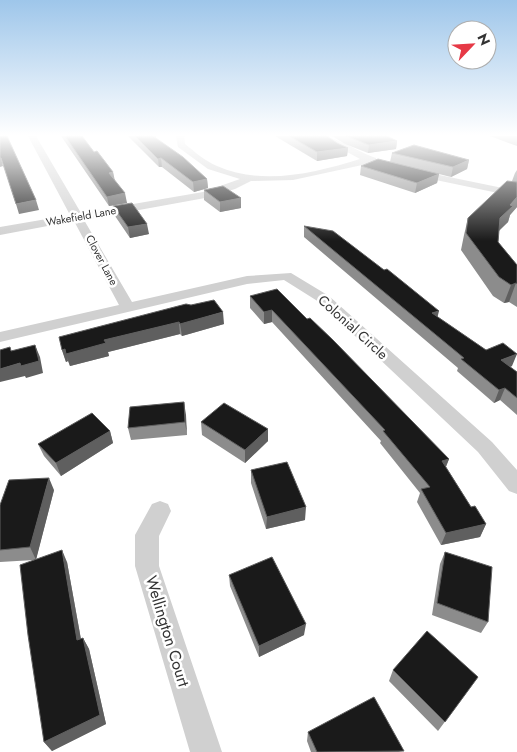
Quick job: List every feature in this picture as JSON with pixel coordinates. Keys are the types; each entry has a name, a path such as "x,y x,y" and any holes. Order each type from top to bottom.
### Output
{"street":[{"name":"Clover Lane","path":"52,171 127,307"},
{"path":"224,171 249,178 281,179 325,171"},
{"path":"411,171 517,194"},
{"name":"Wakefield Lane","path":"0,231 205,195 231,187 249,178"},
{"name":"Colonial Circle","path":"0,337 247,280 286,276 324,299 485,447 517,485"},
{"name":"Wellington Court","path":"160,511 147,535 147,566 206,752"}],"building":[{"path":"5,171 23,171 36,200 16,204"},
{"path":"89,171 113,172 109,173 125,193 107,197"},
{"path":"178,171 198,171 207,179 193,182"},
{"path":"378,171 427,171 439,174 417,183"},
{"path":"507,181 517,182 517,197 510,205 513,206 500,218 498,242 517,265 517,284 511,285 499,277 466,233 468,218"},
{"path":"223,186 241,198 220,202 204,190"},
{"path":"132,203 147,224 128,227 113,206"},
{"path":"304,226 333,231 384,270 387,269 439,311 432,313 486,350 503,343 517,354 501,360 517,372 517,398 505,388 499,390 461,359 464,358"},
{"path":"277,289 307,319 310,318 333,340 449,459 442,461 471,507 475,506 486,524 446,533 421,489 430,487 383,431 385,430 272,310 264,312 250,296"},
{"path":"214,300 223,312 180,324 179,322 104,340 106,343 66,354 65,349 62,350 59,337 186,304 191,305"},
{"path":"35,345 39,361 21,366 20,363 0,369 0,350 10,347 11,351"},
{"path":"184,402 185,422 128,428 130,407"},
{"path":"224,403 268,429 245,450 201,422"},
{"path":"92,413 110,431 56,463 38,444"},
{"path":"287,462 306,507 267,517 251,470"},
{"path":"49,478 30,547 0,550 0,505 9,480"},
{"path":"62,550 77,640 83,638 100,715 44,742 20,565"},
{"path":"445,552 492,567 488,622 437,603"},
{"path":"272,557 306,624 259,646 229,575"},
{"path":"427,631 478,677 445,722 393,670"},
{"path":"374,697 404,751 317,752 308,732"}]}
